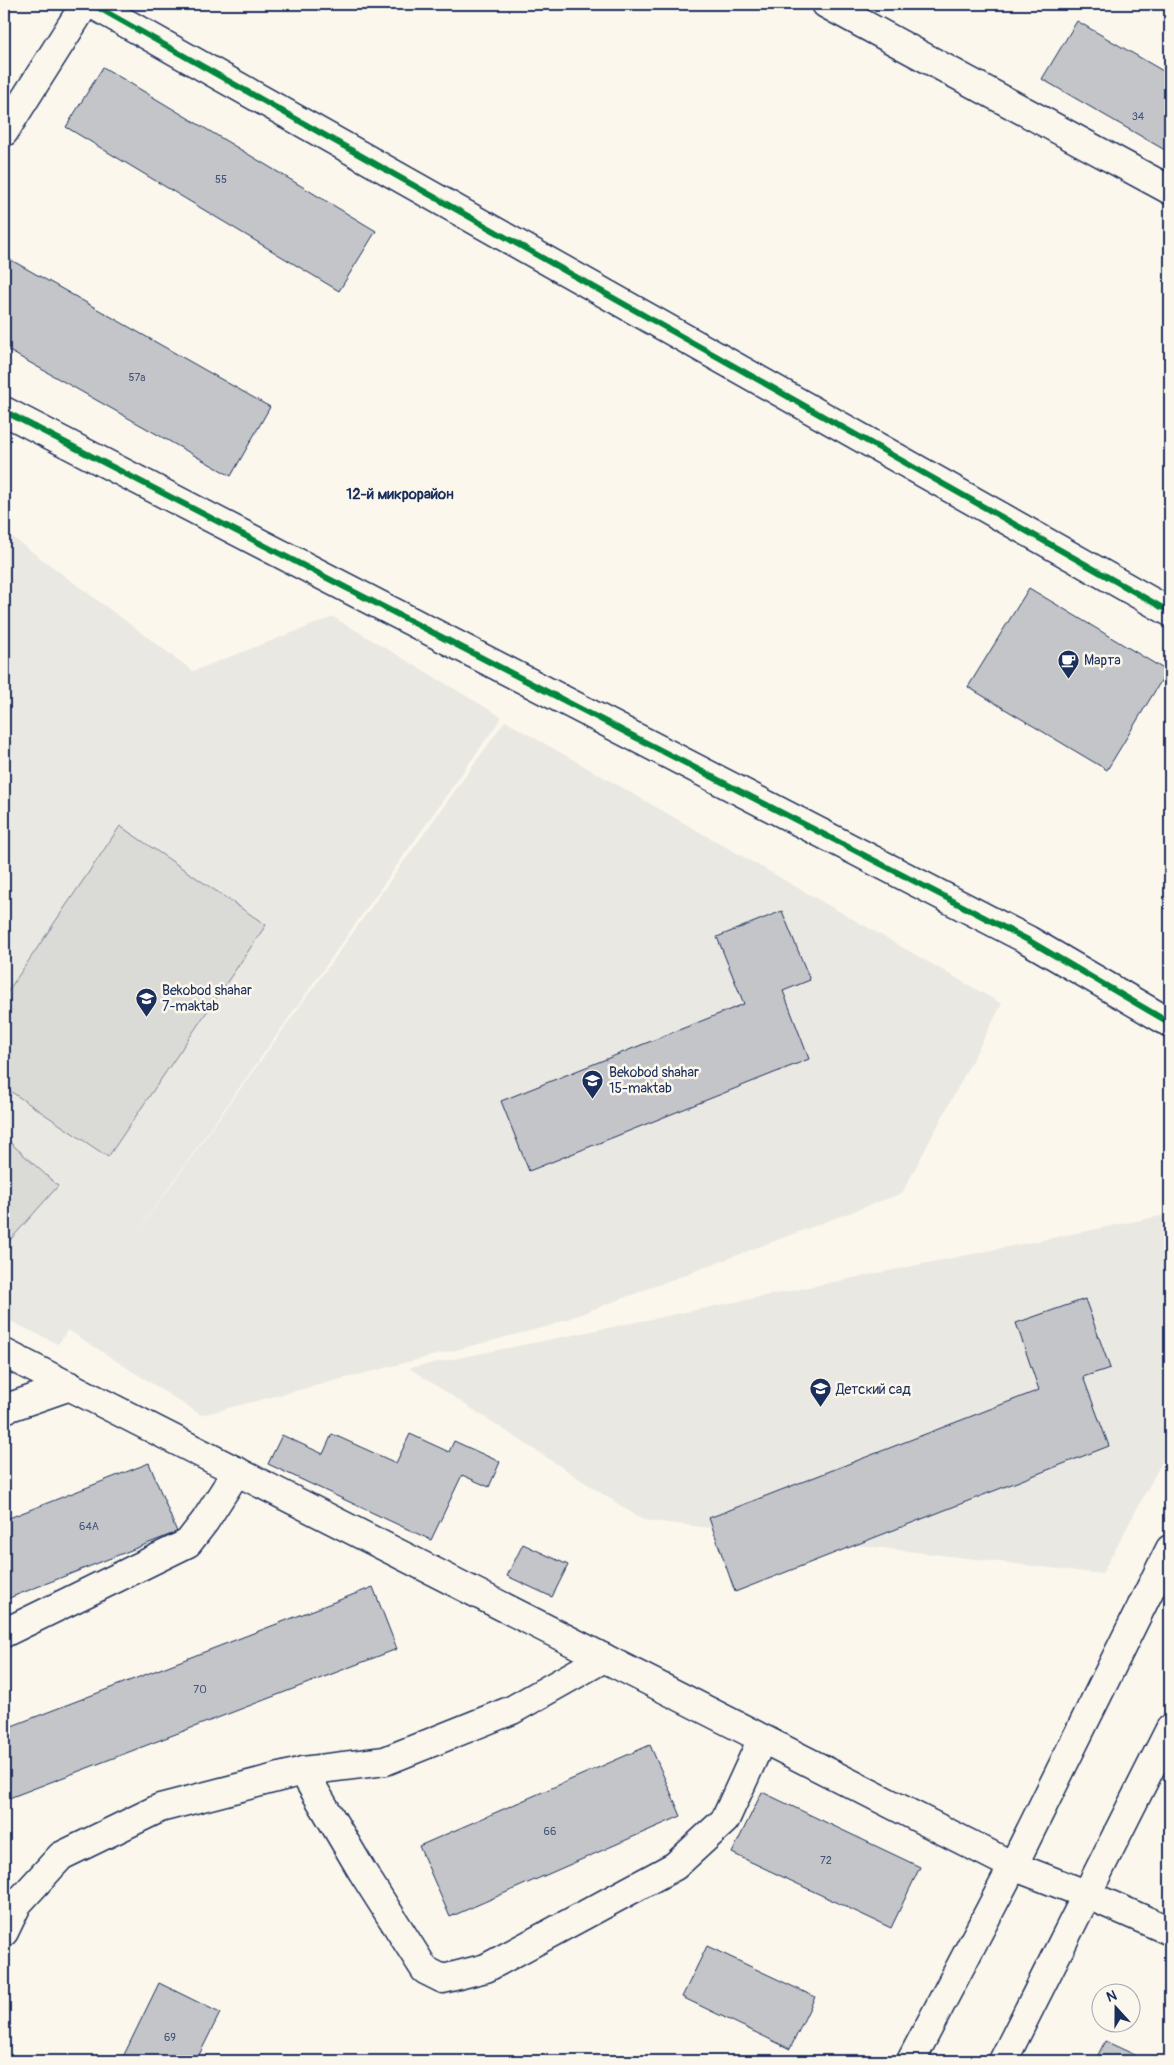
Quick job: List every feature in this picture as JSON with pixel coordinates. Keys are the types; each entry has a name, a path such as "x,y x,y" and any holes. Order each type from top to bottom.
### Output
{"street":[{"path":"4,132 85,4"},
{"path":"92,4 1170,612"},
{"path":"826,4 1170,190"},
{"path":"4,411 1028,940 1170,1023"},
{"path":"4,1353 1012,1866 1088,1894 1170,1931"},
{"path":"4,1409 70,1386"},
{"path":"4,1633 188,1543 238,1471"},
{"path":"911,2061 1012,1866 1170,1549"},
{"path":"4,1932 18,1903 61,1856 160,1808 303,1771 385,1761 512,1710 604,1658"},
{"path":"1003,2061 1170,1729"},
{"path":"303,1771 362,1871 425,1970 443,1979 486,1968 676,1866 725,1820 762,1738"}],"shaded area":[{"name":"Bekobod shahar 15-maktab","path":"4,531 193,671 333,617 502,717 123,1252 505,721 1002,1004 902,1193 549,1326 201,1415 68,1330 58,1344 4,1318"},
{"path":"120,826 266,925 108,1157 4,1087 4,997"},
{"path":"4,1137 58,1186 4,1247"},
{"name":"Детский сад","path":"1170,1214 1170,1447 1102,1574 643,1520 409,1368"}],"building":[{"path":"1077,21 1170,75 1170,153 1042,79"},
{"path":"103,67 376,231 339,291 66,127"},
{"path":"4,256 270,407 231,476 4,348"},
{"name":"Марта","path":"1029,588 1167,671 1107,770 968,687"},
{"path":"782,911 810,980 783,991 809,1059 529,1171 501,1101 744,1004 717,937"},
{"path":"1085,1299 1110,1368 1083,1377 1109,1446 735,1592 709,1518 1039,1390 1016,1323"},
{"path":"332,1434 396,1463 410,1434 449,1452 454,1441 500,1462 489,1487 462,1475 431,1540 268,1464 282,1435 323,1454"},
{"path":"149,1463 177,1532 4,1600 4,1520"},
{"path":"523,1544 568,1565 552,1597 507,1576"},
{"path":"373,1587 397,1649 4,1800 4,1729"},
{"path":"650,1745 681,1816 450,1917 419,1846"},
{"path":"762,1792 920,1867 891,1928 732,1853"},
{"path":"707,1946 815,1997 790,2049 682,1997"},
{"path":"159,1983 220,2013 196,2061 121,2061"},
{"path":"1105,2041 1148,2061 1095,2061"}],"cycle path":[{"path":"92,4 1170,612"},
{"path":"4,411 1028,940 1170,1023"}],"place":[{"name":"Марта","path":"1068,679"},
{"name":"Bekobod shahar 7-maktab","path":"146,1017"},
{"name":"Bekobod shahar 15-maktab","path":"593,1099"},
{"name":"Детский сад","path":"820,1408"}],"district":[{"name":"12-й микрорайон","path":"400,494"}]}
